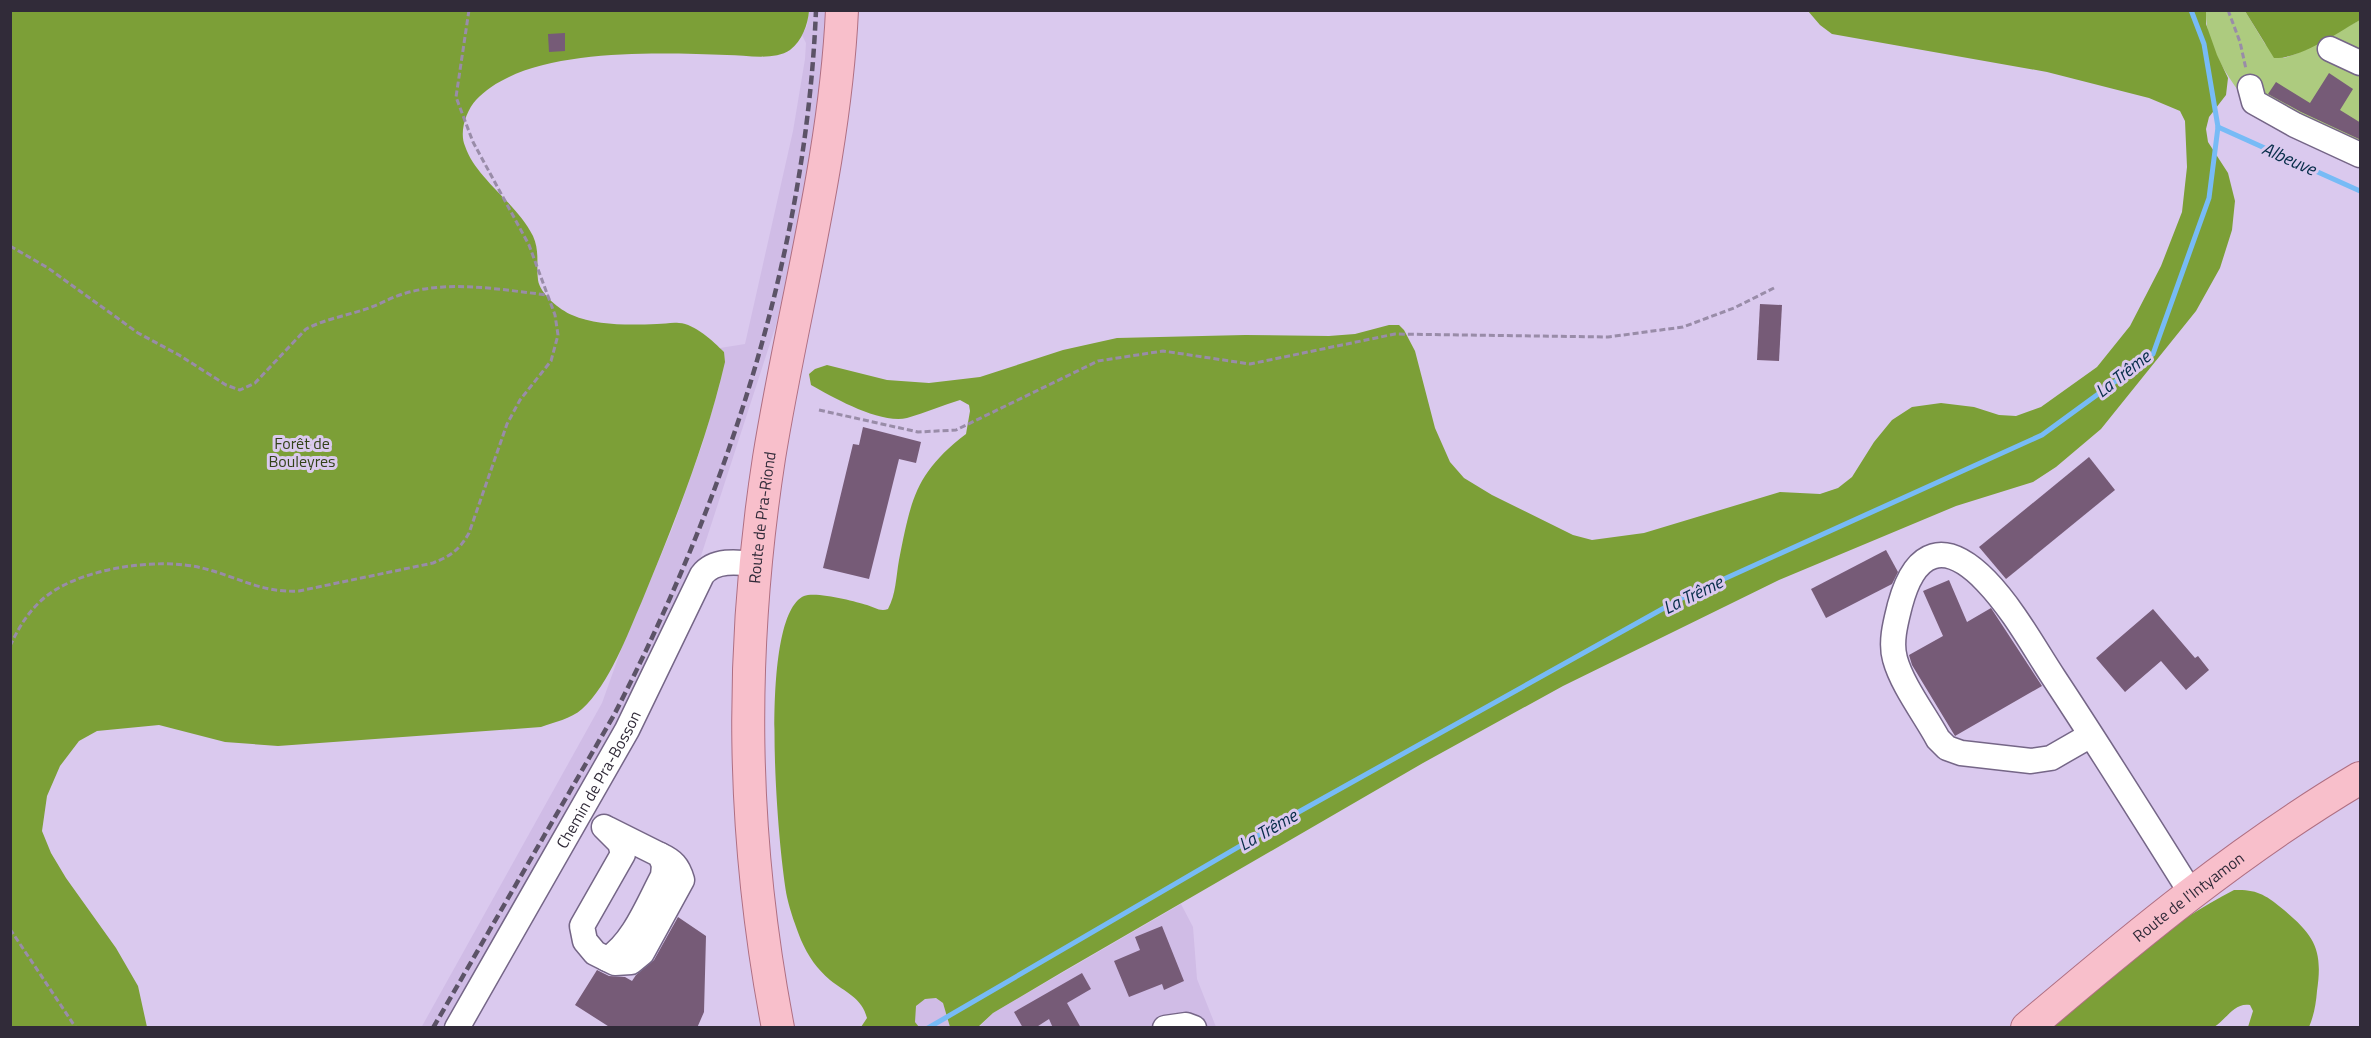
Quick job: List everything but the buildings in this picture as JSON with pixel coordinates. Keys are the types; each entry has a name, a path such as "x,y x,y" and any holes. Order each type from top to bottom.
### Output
{"main road":[{"name":"Route de Pra-Riond","path":"778,1028 757,900 749,792 747,684 750,627 770,455 833,104 842,10"},
{"name":"Route de l'Intyamon","path":"2027,1028 2191,893 2264,840 2361,778"}],"street":[{"path":"2330,49 2361,63"},
{"path":"2250,87 2254,102 2295,125 2361,155"},
{"path":"2091,735 2062,753 2043,760 1973,755 1947,748 1938,739 1895,657 1894,644 1898,611 1912,573 1920,563 1939,555 1953,557 1965,563 1986,581 2007,607 2091,735 2191,893"},
{"name":"Chemin de Pra-Bosson","path":"456,1028 627,730 702,575 708,567 717,565 756,564"},
{"path":"580,813 670,860 678,867 682,880 642,953 631,963 615,963 595,954 585,941 582,926 622,854 620,843 604,827"},
{"path":"1165,1028 1186,1024 1194,1028"}],"path":[{"path":"10,646 19,626 46,597 80,578 103,572 154,564 183,564 203,568 265,590 281,592 309,589 433,563 451,555 462,546 470,533 507,424 520,400 550,361 558,335 555,315 529,245 473,141 456,97 469,10"},
{"path":"2228,10 2240,42 2250,87"},
{"path":"10,246 48,268 138,333 179,355 226,385 240,390 255,383 306,329 315,324 366,309 404,293 449,287 548,295"},
{"path":"819,410 918,432 956,430 1098,361 1164,351 1250,364 1395,334 1608,337 1683,327 1734,308 1774,288"},
{"path":"10,929 76,1028"}],"shaded area":[{"path":"809,11 827,11 815,137 801,216 776,325 701,556 622,722 447,1027 421,1028 602,703 622,647 672,529 702,445 719,387 724,352 720,348 745,344 793,131 805,59 806,43 802,35 807,26"},
{"path":"1181,904 1193,927 1197,979 1216,1027 978,1028 993,1013"},
{"path":"936,998 943,1003 950,1027 919,1027 915,1022 915,1006 925,999"}],"green space":[{"name":"Forêt de Bouleyres","path":"10,11 809,11 806,27 801,37 790,50 776,55 760,57 698,54 594,56 527,70 498,82 472,105 463,128 465,146 478,169 517,212 533,236 537,253 538,280 542,291 551,301 567,313 603,323 685,324 703,334 724,352 725,362 709,423 688,483 654,572 617,658 592,699 568,718 541,727 278,746 225,742 159,725 97,731 79,741 60,766 47,796 42,831 51,853 66,878 116,948 138,986 147,1027 11,1027"},
{"path":"1808,11 2206,11 2206,24 2228,78 2226,95 2209,117 2206,129 2208,142 2228,173 2235,201 2232,230 2220,268 2196,311 2101,429 2056,467 2033,482 1956,506 1779,580 1563,686 1423,763 1064,971 993,1013 978,1027 950,1027 943,1003 936,998 925,999 916,1006 915,1022 919,1027 861,1027 867,1018 865,1011 857,1000 830,980 813,962 801,940 787,897 779,833 774,737 780,645 789,613 804,596 826,596 854,601 880,610 888,609 894,591 907,520 918,489 936,462 966,434 970,411 969,405 960,400 907,418 884,417 858,409 811,385 809,374 827,365 887,380 929,383 980,377 1063,350 1117,338 1329,336 1355,334 1389,325 1399,325 1415,351 1435,428 1450,462 1464,478 1492,495 1573,535 1592,540 1644,533 1780,492 1820,494 1838,488 1852,477 1874,442 1892,420 1912,407 1941,403 1974,407 1999,415 2016,416 2041,407 2097,367 2130,326 2161,266 2182,212 2187,167 2185,121 2180,111 2149,98 2047,72 1832,34 1820,25"},
{"path":"2206,11 2245,11 2265,44 2284,58 2360,20 2360,163 2241,94 2216,55 2206,22"},
{"path":"2245,11 2360,11 2360,20 2307,50 2274,58"},
{"path":"2234,890 2255,892 2272,900 2295,919 2310,936 2317,954 2319,977 2309,1027 2248,1027 2253,1011 2250,1005 2244,1005 2239,1006 2214,1027 2047,1028 2114,971 2160,936 2208,904"}],"waterway":[{"name":"La Trême","path":"928,1028 1295,814 1682,598 2042,435 2153,354 2209,198 2218,127 2204,44 2191,10"},
{"name":"Albeuve","path":"2218,127 2360,191"}],"railway":[{"path":"433,1028 614,715 691,548 724,461 753,373 777,284 796,193 809,102 816,10"}]}
